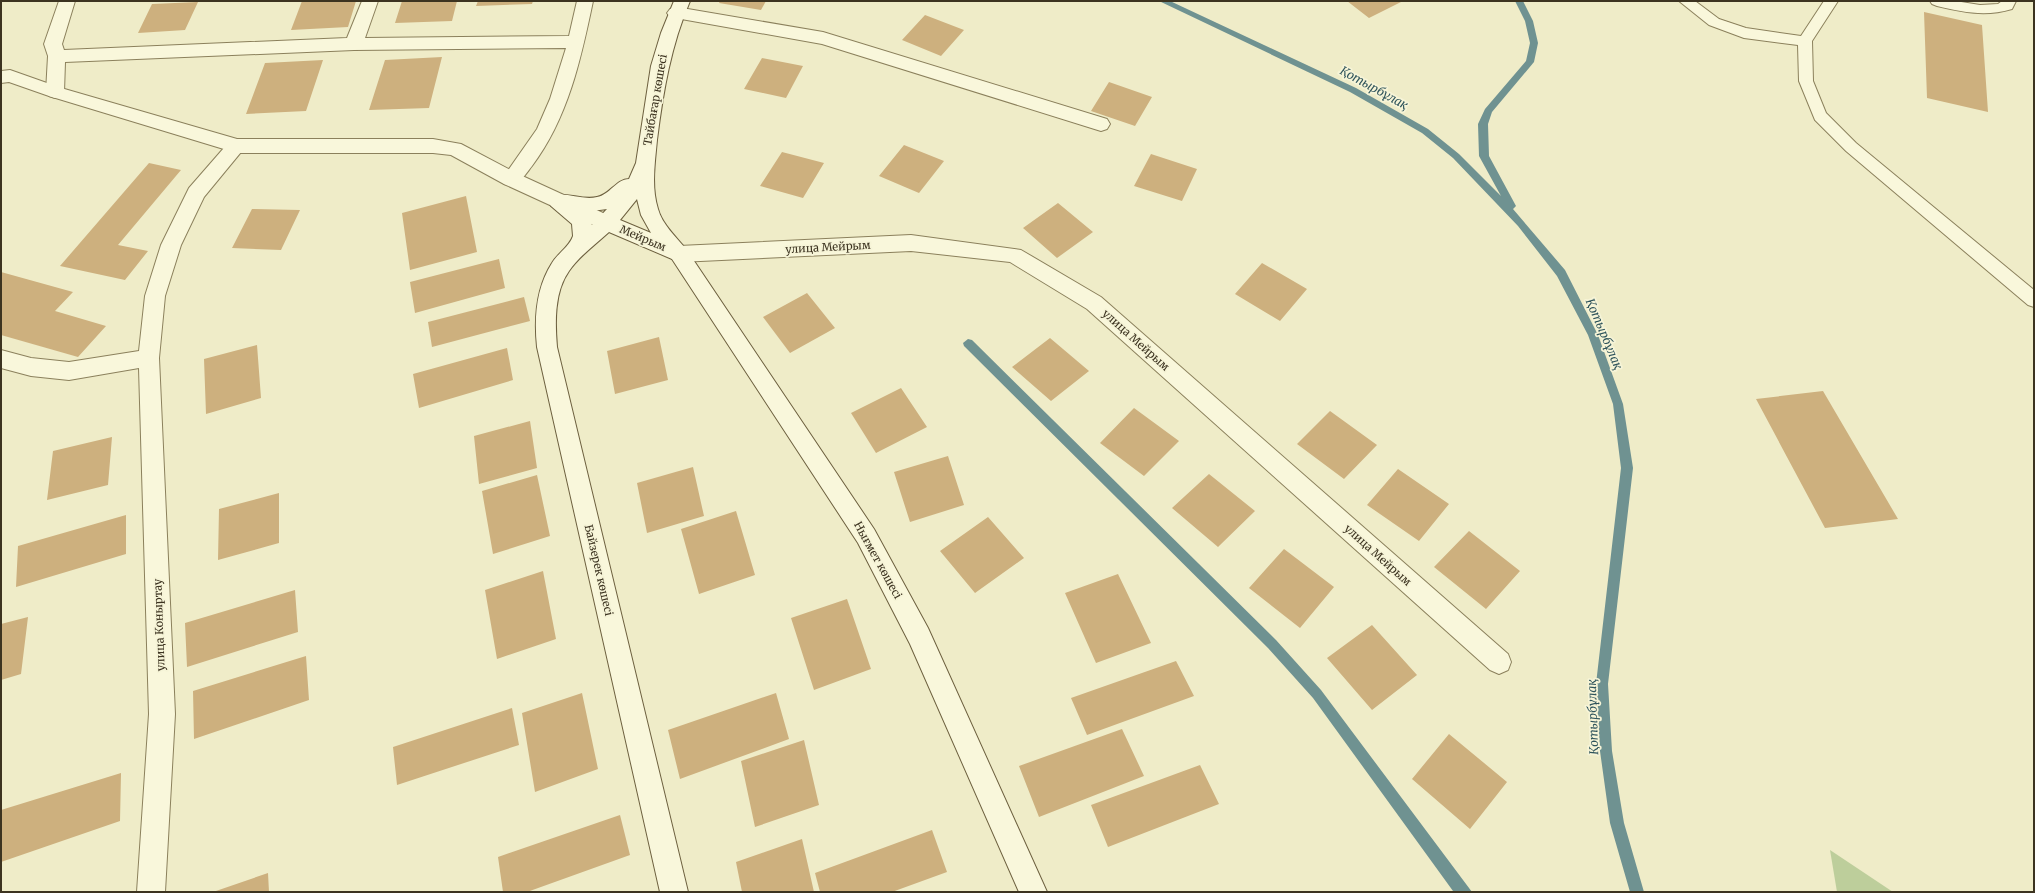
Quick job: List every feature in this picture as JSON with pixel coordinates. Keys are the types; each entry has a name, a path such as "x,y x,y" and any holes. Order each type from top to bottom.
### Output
{"street":[{"path":"56,92 57,56 53,44 67,1"},
{"path":"354,44 370,1"},
{"path":"511,179 535,148 546,129 557,104 576,42 585,1"},
{"path":"679,7 823,38 1101,124"},
{"name":"Тайбағар көшесі","path":"646,154 659,66 679,7"},
{"path":"57,56 354,44 576,42"},
{"path":"1,76 10,76 56,92 237,146 433,146 454,149 511,179 558,200 588,206 610,200 630,183 646,154"},
{"name":"улица Коныртау","path":"151,892 162,714 149,358 155,296 171,246 196,193 237,146"},
{"path":"573,252 607,223 631,194 639,179 646,154"},
{"name":"Нығмет көшесі","path":"646,154 645,187 649,210 661,232 679,254 866,536 919,636 1033,892"},
{"path":"558,200 579,217 582,223 583,234 573,252"},
{"name":"Мейрым","path":"558,200 679,254"},
{"name":"улица Мейрым","path":"679,254 911,243 1014,255 1094,303 1499,662"},
{"name":"Байзерек көшесі","path":"573,252 560,267 551,286 546,304 545,326 547,347 674,892"},
{"path":"1,360 31,367 69,371 149,358"}],"lane":[{"path":"1686,1 1714,22 1744,33 1805,42"},
{"path":"1831,1 1805,42 1806,81 1820,116 1850,147 2034,300"},
{"path":"1937,1 1980,11 1994,10 2007,6 2009,1"}],"green space":[{"path":"1830,850 1893,892 1837,892"}],"building":[{"path":"302,1 356,1 348,27 291,30"},
{"path":"402,1 457,1 452,21 395,23"},
{"path":"478,1 533,1 532,4 476,6"},
{"path":"720,1 766,1 761,10 719,3"},
{"path":"1347,1 1403,1 1369,18"},
{"path":"198,2 185,30 138,33 152,4"},
{"path":"1924,12 1982,25 1988,112 1927,98"},
{"path":"925,15 964,30 941,56 902,40"},
{"path":"442,57 429,108 369,110 385,60"},
{"path":"762,58 803,66 786,98 744,89"},
{"path":"323,60 306,111 246,114 265,63"},
{"path":"1109,82 1152,97 1135,126 1091,111"},
{"path":"904,145 944,161 919,193 879,176"},
{"path":"782,152 824,163 803,198 760,186"},
{"path":"1151,154 1197,169 1182,201 1134,186"},
{"path":"149,163 181,170 118,245 148,251 125,280 60,266"},
{"path":"466,196 477,252 410,270 402,213"},
{"path":"1058,203 1093,232 1057,258 1023,228"},
{"path":"252,209 300,210 281,250 232,248"},
{"path":"499,259 505,288 415,313 410,282"},
{"path":"1262,263 1307,289 1280,321 1235,294"},
{"path":"1,272 73,292 55,311 106,326 78,357 1,335"},
{"path":"807,293 835,328 790,353 763,317"},
{"path":"524,297 530,321 432,347 428,322"},
{"path":"659,337 668,380 615,394 607,351"},
{"path":"1050,338 1089,371 1051,401 1012,367"},
{"path":"257,345 261,398 206,414 204,359"},
{"path":"507,348 513,380 419,408 413,374"},
{"path":"901,388 927,427 876,453 851,413"},
{"path":"1823,391 1898,519 1825,528 1756,399"},
{"path":"1134,408 1179,441 1144,476 1100,443"},
{"path":"1330,411 1377,445 1344,479 1297,444"},
{"path":"530,421 537,468 479,484 474,436"},
{"path":"112,437 108,485 47,500 53,451"},
{"path":"948,456 964,505 910,522 894,472"},
{"path":"693,467 704,516 647,533 637,483"},
{"path":"1398,469 1449,504 1419,541 1367,505"},
{"path":"1209,474 1255,511 1218,547 1172,508"},
{"path":"537,475 550,536 493,554 482,491"},
{"path":"279,493 279,543 218,560 219,509"},
{"path":"736,511 755,575 699,594 681,529"},
{"path":"126,515 126,554 16,587 18,546"},
{"path":"988,517 1024,558 975,593 940,551"},
{"path":"1469,531 1520,571 1486,609 1434,567"},
{"path":"1284,549 1334,587 1300,628 1249,588"},
{"path":"543,571 556,639 497,659 485,590"},
{"path":"1118,574 1151,643 1096,663 1065,593"},
{"path":"295,590 298,632 187,667 185,623"},
{"path":"847,599 871,669 814,690 791,618"},
{"path":"28,617 21,674 1,680 1,624"},
{"path":"1372,625 1417,675 1372,710 1327,658"},
{"path":"306,656 309,700 194,739 193,691"},
{"path":"1176,661 1194,696 1087,735 1071,698"},
{"path":"582,693 598,769 535,792 522,713"},
{"path":"776,693 789,739 680,779 668,730"},
{"path":"512,708 519,745 397,785 393,747"},
{"path":"1122,729 1144,776 1039,817 1019,766"},
{"path":"1449,734 1507,782 1470,829 1412,779"},
{"path":"804,740 819,805 755,827 741,761"},
{"path":"1200,765 1219,804 1108,847 1091,805"},
{"path":"121,773 120,821 1,862 1,810"},
{"path":"620,815 630,855 527,892 503,892 498,857"},
{"path":"932,830 947,872 892,892 820,892 815,873"},
{"path":"802,839 814,892 742,892 736,862"},
{"path":"268,873 269,892 213,892"}],"waterway":[{"name":"Қотырбұлақ","path":"1163,1 1353,90 1425,131 1456,156 1521,223 1561,273 1593,335 1618,404 1627,468 1602,684 1606,751 1617,823 1637,892"},
{"path":"1511,206 1484,156 1483,124 1488,111 1530,62 1534,43 1529,21 1519,1"},
{"path":"968,343 1272,644 1317,694 1458,886 1465,892"}]}
